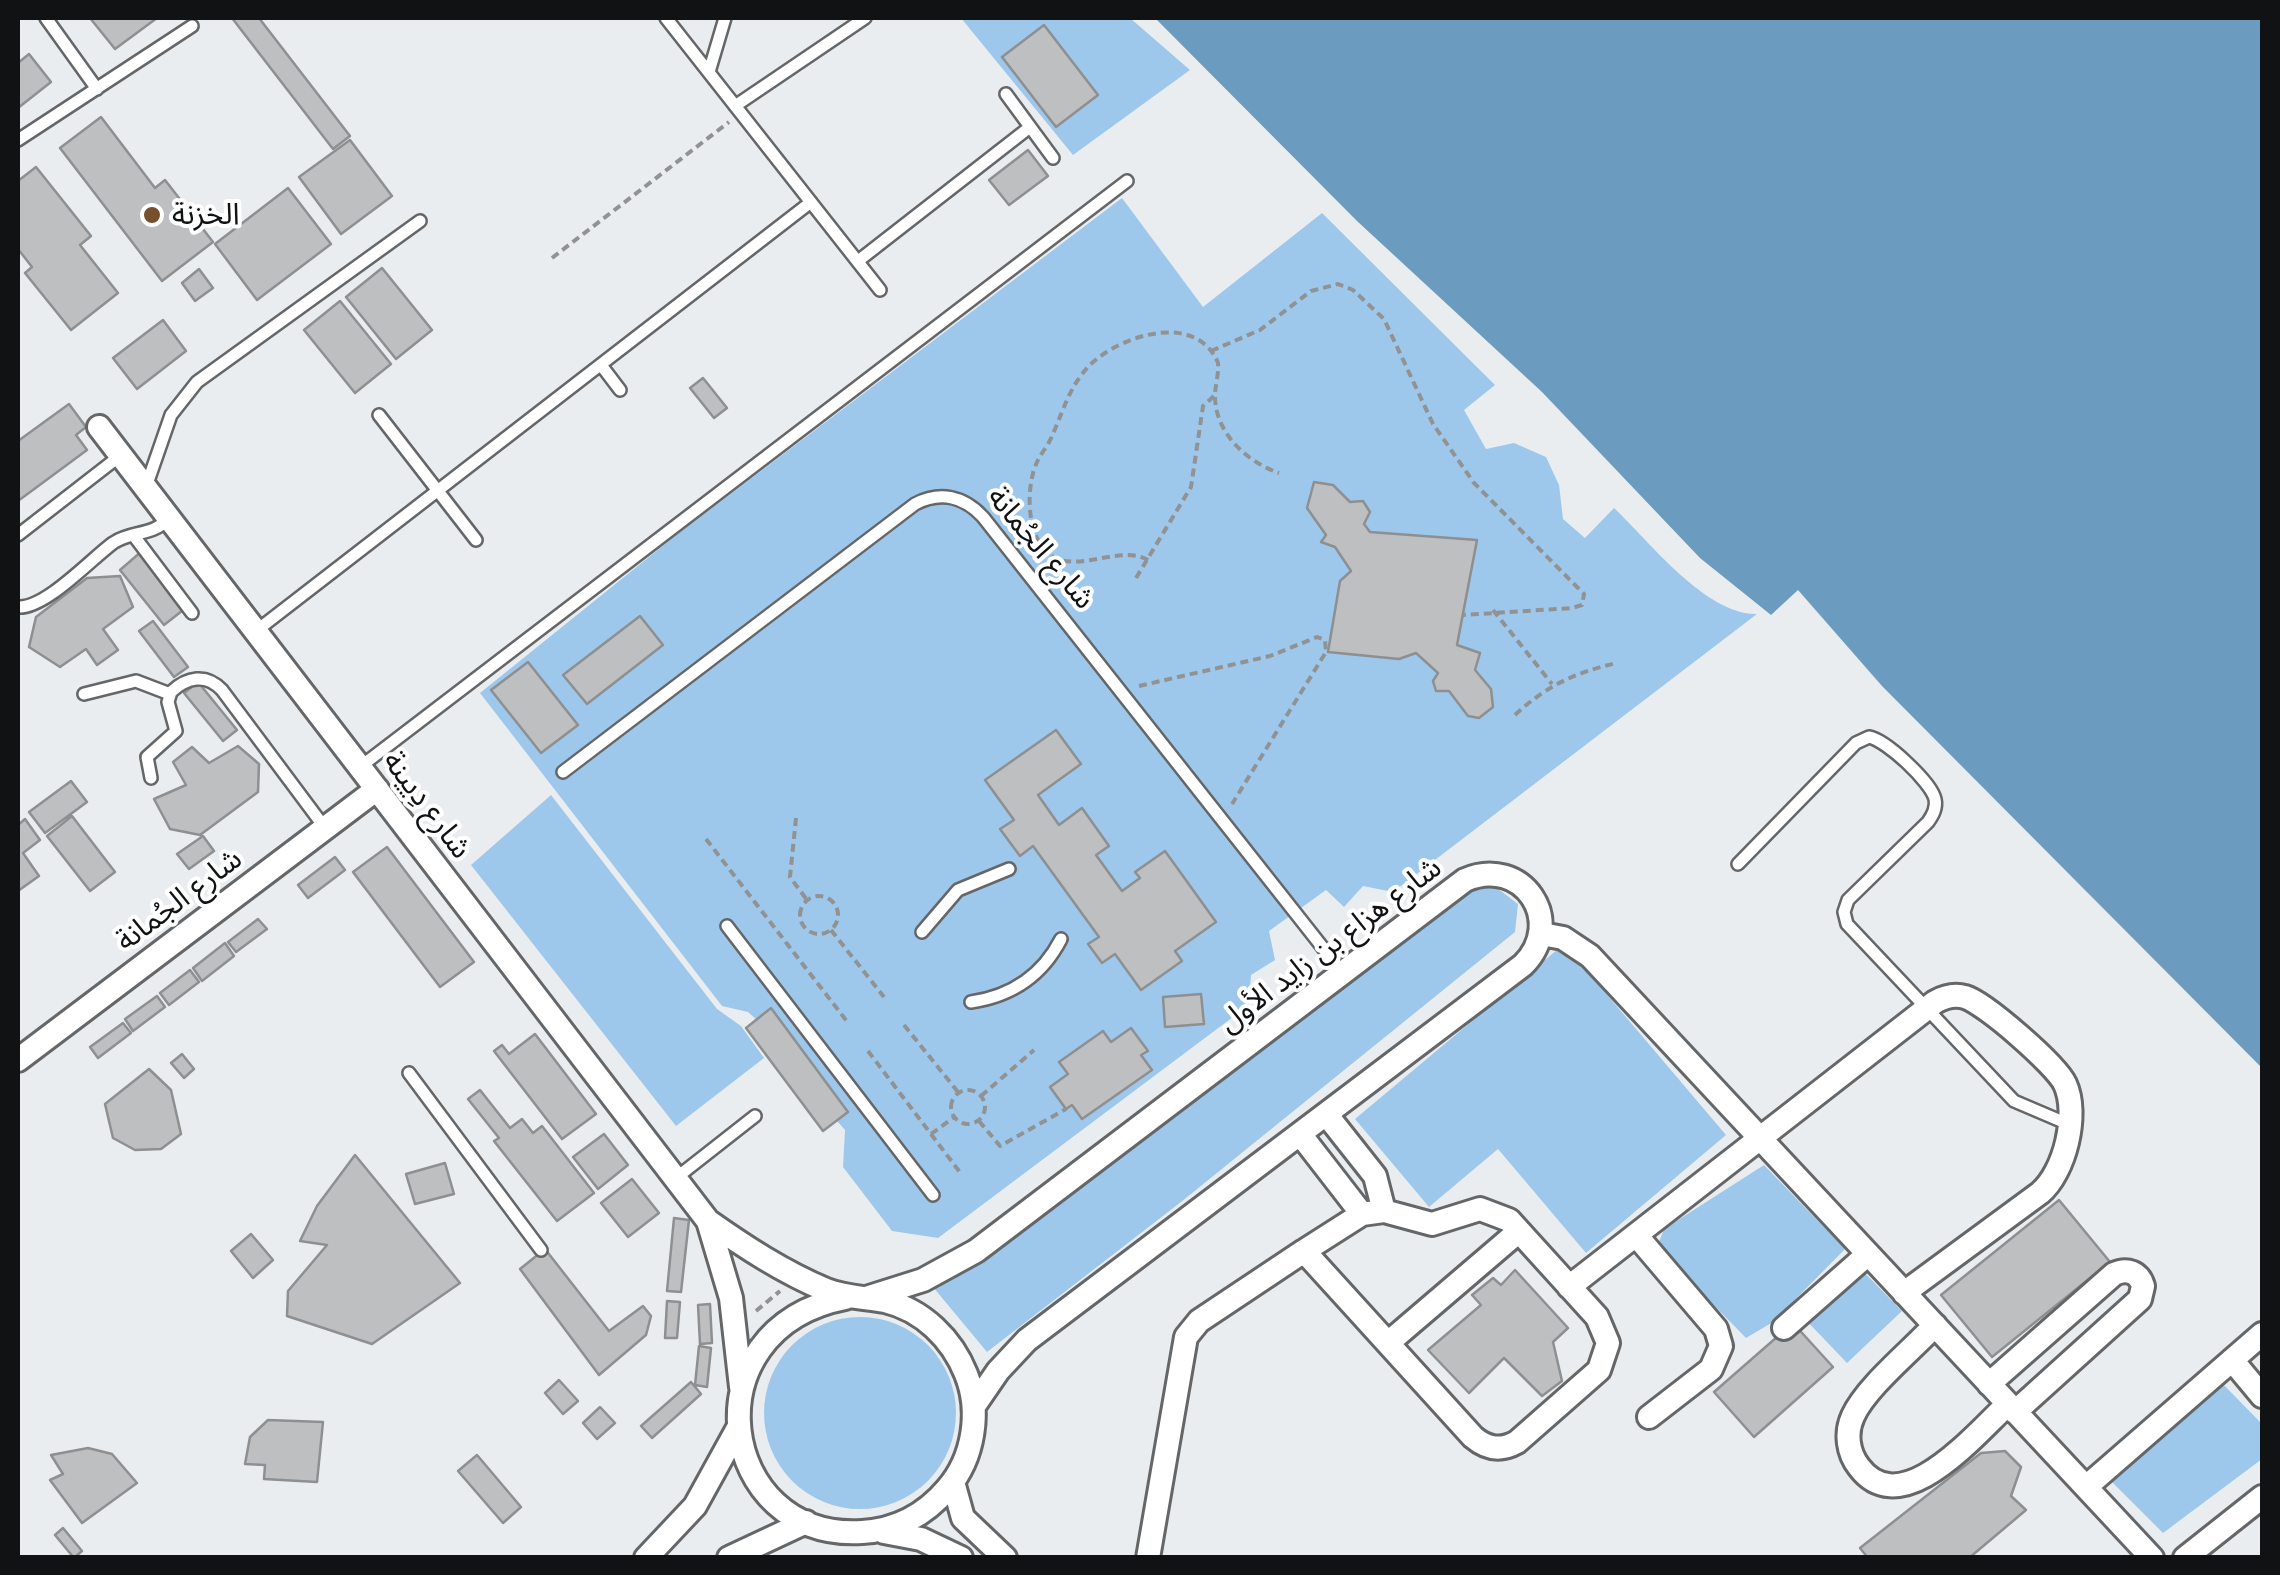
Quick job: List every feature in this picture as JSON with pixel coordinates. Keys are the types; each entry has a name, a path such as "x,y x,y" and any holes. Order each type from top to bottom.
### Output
{"street":[{"name":"شارع دِيينة","path":"99,426 708,1221 794,1275 855,1298"},
{"name":"شارع الجُمانة","path":"18,1060 377,789"},
{"name":"شارع هزاع بن زايد الأول","path":"855,1298 924,1280 976,1251 1465,880 1486,873 1509,876 1528,889 1540,909 1542,934"},
{"path":"974,1406 998,1371 1027,1340 1522,965 1542,934 1573,942 1590,956 2152,1558"},
{"path":"1570,1286 1926,1008 1944,997 1976,1002 2059,1074 2070,1104 2059,1169 2048,1186 1904,1293"},
{"path":"1326,1114 1375,1176 1373,1212"},
{"path":"1300,1134 1373,1212 1432,1224 1472,1210 1489,1210 1519,1231 1602,1324 1608,1342 1604,1362 1510,1446 1487,1446 1473,1438 1304,1251"},
{"path":"1148,1558 1186,1336 1199,1320 1304,1251 1373,1212"},
{"name":"شارع دِيينة","path":"708,1221 736,1324 741,1386"},
{"path":"1388,1343 1519,1231"},
{"path":"1636,1235 1716,1329 1722,1346 1711,1369 1649,1416"},
{"path":"1784,1328 1868,1254"},
{"path":"1935,1325 1852,1418 1848,1442 1864,1474 1886,1484 1922,1480 2012,1408 2140,1299 2143,1286 2137,1275 2126,1270 2114,1274 1990,1384"},
{"path":"876,1531 919,1514 953,1482 966,1459 974,1406 961,1361 931,1324 900,1306 855,1298 821,1302 778,1326 756,1354 741,1386 738,1428 753,1474 785,1510 828,1530 876,1531 921,1539 958,1556 974,1530"},
{"path":"2086,1487 2262,1334"},
{"path":"2232,1360 2262,1396"},
{"path":"646,1558 695,1506 738,1428"},
{"path":"953,1482 958,1510 1005,1558"},
{"path":"2185,1558 2262,1497"},
{"path":"730,1558 806,1522"}],"lane":[{"path":"46,18 97,89"},
{"path":"666,18 880,290"},
{"path":"708,72 725,18"},
{"path":"738,109 865,18"},
{"path":"18,140 192,26"},
{"path":"1006,94 1053,158"},
{"path":"858,261 1030,126"},
{"path":"360,767 1127,180"},
{"path":"256,631 811,202"},
{"path":"146,487 171,415 197,382 420,221"},
{"path":"601,365 620,390"},
{"path":"379,416 476,540"},
{"path":"18,535 121,455"},
{"name":"شارع الجُمانة","path":"564,772 915,504 935,496 957,498 976,509 1342,972"},
{"path":"18,608 37,603 116,542 156,530 169,518"},
{"path":"134,536 192,614"},
{"path":"170,694 192,679 216,684 325,828"},
{"path":"84,694 136,682 170,694"},
{"path":"151,778 147,757 176,729 170,694"},
{"path":"1738,864 1856,743 1870,737 1886,743 1931,789 1935,810 1928,822 1848,900 1844,918 2014,1101 2068,1124"},
{"path":"922,932 958,890 1009,868"},
{"path":"728,926 932,1195"},
{"path":"971,1002 1000,996 1025,983 1046,964 1061,939"},
{"path":"409,1072 541,1250"},
{"path":"676,1179 755,1116"}],"path":[{"path":"552,258 738,109"},
{"path":"1211,351 1260,330 1325,286 1338,284 1368,302 1384,319 1433,424 1474,483 1508,523 1584,594 1582,605 1572,608 1462,614"},
{"path":"1148,560 1124,552 1082,560 1047,553 1034,524 1032,476 1069,394 1107,352 1140,337 1167,332 1192,336 1211,351 1218,370 1215,395 1220,418 1233,443 1254,462 1279,473"},
{"path":"1136,578 1192,487 1202,406 1215,395"},
{"path":"1492,610 1552,684"},
{"path":"1120,691 1270,656 1317,638 1324,640 1326,652 1222,820"},
{"path":"1515,715 1552,684 1584,670 1617,663"},
{"path":"796,818 790,877 807,900"},
{"path":"706,839 849,1024"},
{"path":"814,896 831,900 838,914 832,930 815,934 802,924 800,915 807,900 814,896"},
{"path":"832,930 884,997"},
{"path":"904,1025 958,1092"},
{"path":"982,1096 1034,1050"},
{"path":"868,1051 962,1175"},
{"path":"970,1090 982,1096 986,1109 979,1120 966,1124 954,1118 950,1104 958,1092 970,1090"},
{"path":"979,1120 1000,1146 1066,1109"},
{"path":"931,1134 954,1118"},
{"path":"736,1324 794,1275"}],"shaded area":[{"path":"961,18 1130,18 1190,70 1073,155","holes":["1044,25 1098,95 1057,127 1002,58"]},
{"path":"1155,18 2262,18 2262,1068 1882,686 1798,590 1771,615 1700,558 1542,392 1357,221"},
{"path":"1122,198 1203,307 1322,213 1495,385 1464,410 1486,449 1514,443 1546,457 1559,485 1563,519 1585,538 1614,508 1699,590 1718,603 1757,614 1393,892 1363,886 1344,907 1326,890 1269,931 1275,960 1251,975 1249,1005 938,1238 892,1231 843,1167 845,1130 837,1121 847,1112 772,1009 757,1020 748,1012 722,1006 480,693 675,536","holes":["1315,482 1333,485 1350,502 1363,501 1370,512 1364,524 1370,532 1477,540 1457,645 1480,653 1475,670 1492,707 1479,718 1468,716 1449,691 1436,690 1433,681 1437,673 1416,653 1399,659 1329,652 1340,581 1351,571 1335,547 1321,542 1326,535 1310,510","639,616 663,646 586,704 564,675","528,662 577,725 541,753 492,690","1056,730 1080,764 1038,795 1059,825 1082,809 1109,845 1096,855 1122,891 1140,878 1136,872 1216,922 1175,951 1182,961 1141,990 1115,954 1102,963 1088,945 1099,937 1033,846 1019,855 1000,829 1014,820 986,780","1131,1028 1147,1050 1141,1055 1151,1070 1083,1119 1072,1105 1065,1109 1051,1087 1068,1074 1103,1031 1111,1042"]},
{"path":"551,795 717,1009 741,1026 764,1058 676,1126 471,865"},
{"path":"1493,885 1518,904 1515,932 1181,1202 987,1352 933,1287 1027,1224 1459,891"},
{"path":"1564,944 1726,1135 1586,1253 1498,1149 1429,1207 1355,1119"},
{"path":"1764,1165 1845,1249 1773,1322 1746,1338 1657,1247 1664,1229"},
{"path":"1856,1264 1902,1311 1847,1363 1802,1316"},
{"path":"860,1317 897,1324 928,1345 949,1376 956,1413 949,1450 928,1481 897,1502 860,1509 823,1502 792,1481 771,1450 764,1413 771,1376 792,1345 823,1324"},
{"path":"2216,1377 2262,1424 2262,1459 2163,1533 2107,1477"}],"building":[{"path":"90,18 157,18 115,49"},
{"path":"232,18 259,18 350,136 333,149"},
{"path":"1044,25 1098,95 1056,127 1002,57"},
{"path":"29,54 51,82 18,108 18,63"},
{"name":"الخزنة","path":"101,117 155,188 165,180 213,242 162,281 60,148"},
{"path":"350,140 392,196 341,234 299,177"},
{"path":"1028,150 1048,176 1009,205 989,180"},
{"path":"36,167 91,236 80,245 118,293 71,330 25,273 32,267 18,249 18,181"},
{"path":"288,188 331,244 257,300 215,244"},
{"path":"382,268 432,330 396,359 346,297"},
{"path":"199,269 213,288 195,301 182,283"},
{"path":"340,301 391,364 355,393 304,330"},
{"path":"163,320 186,351 137,389 113,358"},
{"path":"703,378 727,408 714,418 690,388"},
{"path":"69,404 86,427 76,435 87,450 18,501 18,441"},
{"path":"1314,482 1333,485 1350,502 1363,501 1370,512 1364,524 1370,532 1477,540 1457,645 1480,653 1475,670 1491,689 1493,707 1479,718 1468,716 1449,691 1436,691 1433,681 1438,673 1416,653 1399,659 1328,652 1340,581 1351,571 1335,547 1321,542 1326,535 1307,508"},
{"path":"142,551 187,607 164,625 120,570"},
{"path":"120,576 133,607 103,629 118,650 97,665 86,649 60,667 29,647 36,617 87,578"},
{"path":"640,616 663,645 587,704 563,675"},
{"path":"153,621 188,667 174,677 139,631"},
{"path":"528,662 578,725 541,753 491,690"},
{"path":"198,682 237,730 223,741 184,693"},
{"path":"1056,730 1081,764 1038,795 1059,825 1082,808 1109,846 1096,855 1122,891 1140,878 1135,872 1165,851 1216,922 1175,951 1182,961 1141,990 1115,954 1102,963 1088,944 1099,937 1033,846 1020,856 1000,829 1014,820 985,780"},
{"path":"238,746 259,764 258,792 200,835 170,829 154,799 186,785 173,762 192,747 209,763"},
{"path":"71,781 87,802 45,833 29,812"},
{"path":"72,816 115,872 90,891 47,836"},
{"path":"25,819 40,840 23,853 39,876 18,891 18,825"},
{"path":"203,836 214,851 189,869 177,854"},
{"path":"387,847 474,962 440,987 353,872"},
{"path":"335,857 345,870 308,898 298,885"},
{"path":"258,919 267,929 236,952 228,942"},
{"path":"225,943 234,956 202,981 193,968"},
{"path":"190,970 199,982 169,1005 160,993"},
{"path":"1201,994 1204,1024 1165,1027 1163,997"},
{"path":"157,996 165,1007 133,1031 125,1019"},
{"path":"771,1008 848,1112 823,1131 746,1028"},
{"path":"123,1023 131,1033 98,1058 90,1047"},
{"path":"1131,1028 1148,1051 1141,1055 1152,1070 1082,1119 1072,1105 1066,1109 1050,1087 1068,1074 1059,1062 1103,1031 1111,1042"},
{"path":"535,1034 596,1114 562,1139 494,1051 502,1045 509,1054"},
{"path":"182,1054 194,1069 184,1078 171,1063"},
{"path":"149,1069 171,1090 181,1134 161,1149 135,1150 113,1138 105,1104"},
{"path":"480,1090 510,1128 522,1119 533,1133 542,1126 594,1193 557,1221 494,1141 499,1138 468,1099"},
{"path":"604,1134 628,1165 598,1189 573,1157"},
{"path":"355,1155 460,1283 372,1344 287,1316 288,1291 327,1245 300,1241 317,1206"},
{"path":"445,1163 454,1194 415,1204 406,1174"},
{"path":"632,1179 659,1213 628,1237 601,1203"},
{"path":"2059,1200 2110,1262 1992,1357 1941,1295"},
{"path":"674,1218 689,1220 681,1292 667,1291"},
{"path":"251,1234 273,1260 253,1278 231,1251"},
{"path":"545,1249 609,1331 643,1306 651,1316 646,1335 599,1375 520,1269"},
{"path":"1515,1270 1568,1328 1553,1342 1562,1381 1542,1396 1504,1358 1469,1393 1428,1350 1481,1305 1472,1295 1493,1278 1501,1285"},
{"path":"667,1301 680,1302 677,1338 665,1338"},
{"path":"710,1304 712,1343 700,1344 698,1305"},
{"path":"1793,1323 1833,1367 1754,1437 1714,1392"},
{"path":"699,1346 711,1348 707,1387 695,1385"},
{"path":"559,1380 578,1401 563,1414 545,1393"},
{"path":"691,1382 701,1394 652,1438 641,1426"},
{"path":"600,1407 615,1423 597,1439 583,1423"},
{"path":"268,1420 323,1422 317,1482 264,1479 265,1465 245,1464 250,1437"},
{"path":"88,1448 112,1454 137,1483 82,1523 50,1480 63,1474 51,1455"},
{"path":"2005,1451 2021,1467 2011,1496 2026,1510 1969,1558 1868,1558 1860,1548 1981,1453"},
{"path":"477,1455 521,1507 503,1523 458,1471"},
{"path":"63,1528 82,1551 74,1558 55,1535"}],"place":[{"name":"الخزنة","path":"152,215"}]}
